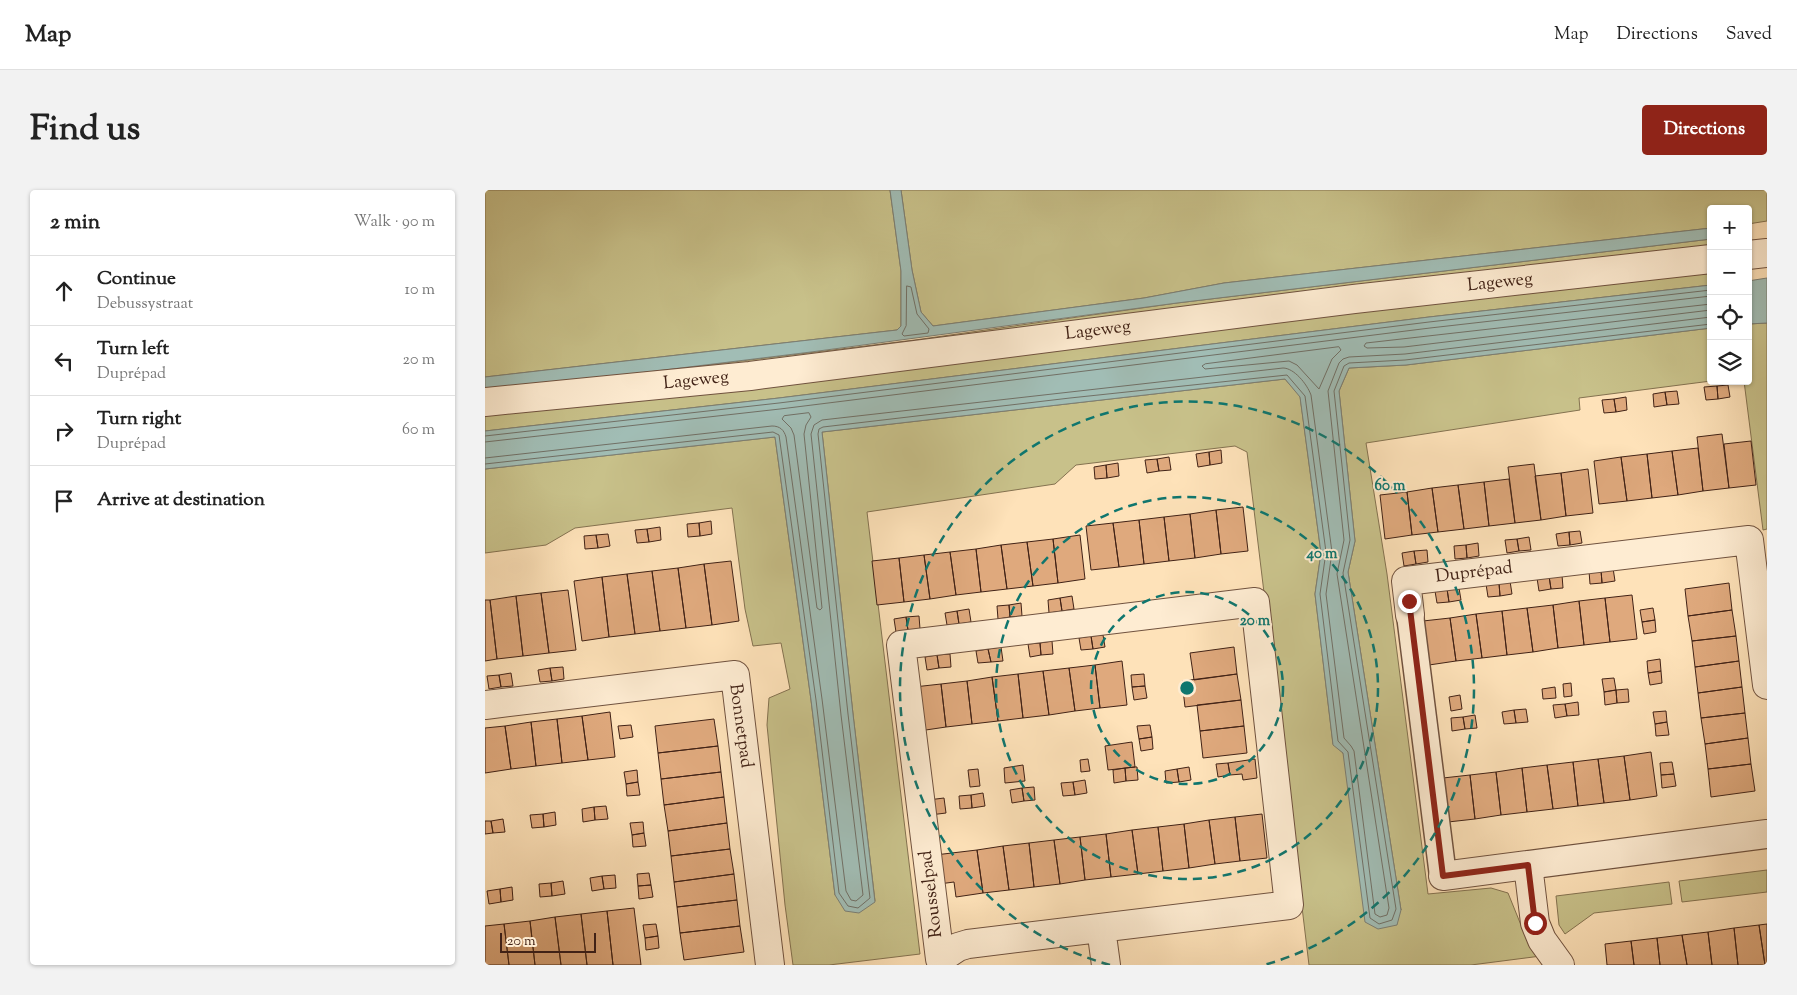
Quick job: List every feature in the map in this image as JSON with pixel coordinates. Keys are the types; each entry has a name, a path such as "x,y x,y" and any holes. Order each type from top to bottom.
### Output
{"street":[{"path":"1752,255 1767,253"},
{"name":"Lageweg","path":"485,402 750,376 1354,299 1707,259"},
{"name":"Duprépad","path":"1767,685 1749,540 1406,581 1443,876 1767,834"},
{"name":"Rousselpad","path":"1255,602 1289,905 968,944 957,947 936,962 901,645 1255,602"},
{"name":"Bonnetpad","path":"485,705 735,675 770,965"},
{"path":"1528,865 1537,931 1560,965"},
{"path":"1101,928 1106,965"}],"shaded area":[{"path":"485,190 890,190 901,271 901,326 897,330 485,377"},
{"path":"901,190 1767,190 1767,221 1752,223 1752,205 1707,205 1707,228 1224,283 1144,298 933,326 921,312 912,270"},
{"path":"1707,239 1707,250 916,349 550,384 915,340 1177,303"},
{"path":"1707,264 1707,285 1429,317 779,398 485,431 485,411"},
{"path":"1767,323 1767,529 1763,530 1745,385 1752,385 1752,324"},
{"path":"1707,328 1707,382 1579,398 1580,410 1366,443 1387,574 1428,894 1491,888 1508,893 1525,935 1541,956 1471,965 1309,965 1247,452 1235,446 1076,465 1055,484 867,512 920,954 829,965 793,965 767,725 769,698 790,689 781,643 753,646 745,609 732,508 575,528 546,545 485,553 485,469 775,437 811,700 835,895 875,901 822,432 1285,379 1300,396 1321,553 1315,594 1333,744 1343,753 1401,910 1348,572 1355,541 1339,391 1349,368 1406,365"},
{"path":"1767,870 1767,892 1682,902 1679,881"},
{"path":"1669,882 1672,904 1594,913 1565,934 1559,925 1556,896"}],"water":[{"path":"890,190 901,190 912,270 921,312 933,326 1144,298 1224,283 1707,228 1707,239 1177,303 811,352 550,384 485,389 485,377 897,330 901,326 901,271"},
{"path":"1767,278 1767,323 1752,324 1752,280"},
{"path":"1707,285 1707,328 1406,365 1349,368 1339,391 1355,541 1348,572 1401,910 1397,925 1378,929 1365,922 1343,753 1333,745 1315,594 1321,553 1300,397 1285,379 822,432 875,902 859,913 845,911 835,895 811,700 775,437 485,469 485,431 779,398 1429,317"}],"building":[{"path":"1728,385 1730,397 1718,399 1717,386"},
{"path":"1717,386 1718,399 1706,400 1704,387"},
{"path":"1677,391 1679,404 1667,405 1665,392"},
{"path":"1665,392 1667,405 1654,407 1653,394"},
{"path":"1626,397 1627,410 1616,412 1614,399"},
{"path":"1614,399 1616,412 1604,413 1602,400"},
{"path":"1722,434 1729,488 1703,491 1697,437"},
{"path":"1751,441 1756,485 1729,488 1724,444"},
{"path":"1698,448 1703,491 1678,495 1672,451"},
{"path":"1221,450 1222,463 1210,465 1209,452"},
{"path":"1672,451 1678,495 1652,498 1647,454"},
{"path":"1209,452 1210,465 1198,467 1196,454"},
{"path":"1647,454 1652,498 1627,501 1621,457"},
{"path":"1169,457 1171,470 1159,471 1157,459"},
{"path":"1621,457 1627,501 1599,504 1594,461"},
{"path":"1157,459 1159,471 1147,473 1145,460"},
{"path":"1118,463 1119,476 1107,478 1106,465"},
{"path":"1534,464 1541,520 1515,523 1508,467"},
{"path":"1106,465 1107,478 1095,479 1094,467"},
{"path":"1588,469 1593,513 1566,516 1561,473"},
{"path":"1561,473 1566,516 1541,520 1535,476"},
{"path":"1509,479 1515,523 1489,526 1484,482"},
{"path":"1484,482 1489,526 1464,529 1458,485"},
{"path":"1458,485 1464,529 1438,532 1432,488"},
{"path":"1432,488 1438,532 1412,535 1407,492"},
{"path":"1407,492 1412,535 1385,539 1380,495"},
{"path":"1243,507 1248,551 1221,554 1216,510"},
{"path":"1216,510 1221,554 1195,558 1190,514"},
{"path":"1190,514 1195,558 1169,561 1164,517"},
{"path":"1164,517 1169,561 1144,564 1139,520"},
{"path":"1139,520 1144,564 1119,567 1113,523"},
{"path":"711,521 712,534 700,536 699,523"},
{"path":"699,523 700,536 688,537 687,524"},
{"path":"1113,523 1119,567 1091,570 1086,526"},
{"path":"660,527 661,540 649,542 647,529"},
{"path":"647,529 649,542 637,543 635,530"},
{"path":"1580,531 1582,543 1570,545 1569,532"},
{"path":"1569,532 1570,545 1558,546 1556,534"},
{"path":"608,534 610,546 598,548 596,535"},
{"path":"596,535 598,548 585,549 584,536"},
{"path":"1080,535 1085,579 1058,583 1053,539"},
{"path":"1529,537 1531,550 1519,551 1517,539"},
{"path":"1053,539 1058,583 1033,586 1027,542"},
{"path":"1517,539 1519,551 1507,553 1505,540"},
{"path":"1027,542 1033,586 1007,589 1001,545"},
{"path":"1478,543 1479,556 1467,558 1466,545"},
{"path":"1001,545 1007,589 981,592 976,549"},
{"path":"1466,545 1467,558 1455,559 1454,546"},
{"path":"976,549 981,592 956,595 950,552"},
{"path":"1427,550 1428,562 1416,564 1414,551"},
{"path":"1414,551 1416,564 1404,566 1402,553"},
{"path":"950,552 956,595 930,599 924,555"},
{"path":"924,555 930,599 904,602 899,558"},
{"path":"899,558 904,602 877,605 872,561"},
{"path":"731,561 739,621 712,625 704,564"},
{"path":"704,564 712,625 686,628 678,568"},
{"path":"678,568 686,628 660,631 652,571"},
{"path":"1613,568 1615,581 1602,583 1601,570"},
{"path":"1601,570 1602,583 1590,584 1589,571"},
{"path":"652,571 660,631 635,634 627,574"},
{"path":"627,574 635,634 609,637 602,577"},
{"path":"1562,575 1563,588 1551,589 1549,576"},
{"path":"1549,576 1551,589 1539,591 1537,578"},
{"path":"602,577 609,637 582,641 574,581"},
{"path":"1510,581 1512,594 1500,596 1499,583"},
{"path":"1499,583 1500,596 1488,597 1486,584"},
{"path":"1729,583 1732,610 1688,616 1685,589"},
{"path":"1459,588 1461,600 1449,602 1447,589"},
{"path":"1447,589 1449,602 1437,603 1435,591"},
{"path":"568,590 576,650 549,653 541,593"},
{"path":"541,593 549,653 523,656 516,596"},
{"path":"1632,595 1637,639 1610,642 1605,598"},
{"path":"516,596 523,656 497,659 490,600"},
{"path":"1072,596 1074,609 1062,611 1060,598"},
{"path":"1060,598 1062,611 1049,613 1048,600"},
{"path":"1605,598 1610,642 1584,645 1579,601"},
{"path":"485,600 490,600 497,659 485,661"},
{"path":"1579,601 1584,645 1558,648 1553,605"},
{"path":"1021,603 1022,616 1010,617 1009,605"},
{"path":"1009,605 1010,617 998,619 997,606"},
{"path":"1553,605 1558,648 1533,652 1527,608"},
{"path":"1527,608 1533,652 1507,655 1502,611"},
{"path":"1653,608 1655,620 1642,622 1640,610"},
{"path":"969,609 971,622 959,624 957,611"},
{"path":"1732,610 1736,636 1692,641 1688,616"},
{"path":"957,611 959,624 947,625 945,613"},
{"path":"1502,611 1507,655 1482,658 1476,614"},
{"path":"1476,614 1482,658 1456,661 1450,618"},
{"path":"919,616 920,629 908,630 906,617"},
{"path":"906,617 908,630 896,632 894,619"},
{"path":"1450,618 1456,661 1429,665 1423,621"},
{"path":"1655,620 1656,632 1644,634 1642,622"},
{"path":"1103,635 1105,647 1093,649 1091,636"},
{"path":"1091,636 1093,649 1081,650 1079,638"},
{"path":"1736,636 1739,661 1695,667 1692,641"},
{"path":"1052,641 1053,654 1041,655 1040,643"},
{"path":"1040,643 1041,655 1030,657 1028,644"},
{"path":"1001,647 1003,661 991,662 988,649"},
{"path":"1234,647 1237,674 1194,680 1190,653"},
{"path":"988,649 991,662 978,663 976,651"},
{"path":"950,654 951,667 939,668 937,655"},
{"path":"937,655 939,668 927,670 925,657"},
{"path":"1660,659 1661,671 1648,673 1647,661"},
{"path":"1122,661 1127,705 1100,708 1095,665"},
{"path":"1739,661 1742,687 1698,693 1695,667"},
{"path":"1095,665 1100,708 1075,711 1069,668"},
{"path":"563,667 564,679 552,681 550,668"},
{"path":"550,668 552,681 540,682 538,670"},
{"path":"1069,668 1075,711 1049,715 1043,671"},
{"path":"1043,671 1049,715 1023,718 1018,674"},
{"path":"1661,671 1662,683 1650,685 1648,673"},
{"path":"511,673 513,686 501,687 499,675"},
{"path":"1018,674 1023,718 998,721 992,677"},
{"path":"1144,674 1145,686 1132,687 1131,675"},
{"path":"1237,674 1241,700 1185,707 1182,681"},
{"path":"499,675 501,687 489,689 487,676"},
{"path":"992,677 998,721 972,724 967,681"},
{"path":"1614,678 1616,690 1604,692 1602,679"},
{"path":"967,681 972,724 946,727 941,684"},
{"path":"1571,683 1572,696 1564,697 1563,684"},
{"path":"941,684 946,727 919,731 914,687"},
{"path":"1145,686 1147,698 1134,700 1132,687"},
{"path":"1555,687 1556,698 1543,699 1542,689"},
{"path":"1742,687 1745,713 1701,718 1698,693"},
{"path":"1628,689 1629,702 1617,703 1616,690"},
{"path":"1616,690 1617,703 1605,705 1604,692"},
{"path":"1460,695 1462,709 1451,711 1449,697"},
{"path":"1241,700 1244,726 1200,731 1197,705"},
{"path":"1578,702 1579,715 1567,716 1565,704"},
{"path":"1565,704 1567,716 1555,718 1553,705"},
{"path":"1526,709 1528,722 1516,723 1514,710"},
{"path":"1514,710 1516,723 1504,724 1502,712"},
{"path":"1666,711 1667,722 1655,724 1653,712"},
{"path":"610,712 615,757 588,760 582,716"},
{"path":"1745,713 1748,738 1705,744 1701,718"},
{"path":"1475,715 1477,728 1465,729 1463,717"},
{"path":"582,716 588,760 562,763 557,719"},
{"path":"1463,717 1465,729 1452,731 1451,718"},
{"path":"557,719 562,763 536,766 531,722"},
{"path":"714,719 718,746 658,753 655,726"},
{"path":"531,722 536,766 511,769 505,726"},
{"path":"1667,722 1669,735 1656,736 1655,724"},
{"path":"631,725 633,737 620,739 618,726"},
{"path":"1150,725 1152,737 1139,739 1137,726"},
{"path":"505,726 511,769 485,773 485,728"},
{"path":"1244,726 1247,753 1203,758 1200,731"},
{"path":"1152,737 1153,749 1141,751 1139,739"},
{"path":"1748,738 1751,764 1708,769 1705,744"},
{"path":"1132,742 1135,767 1108,770 1105,746"},
{"path":"718,746 721,772 661,779 658,753"},
{"path":"1651,752 1657,796 1630,800 1624,756"},
{"path":"1624,756 1630,800 1604,803 1598,759"},
{"path":"1088,759 1090,771 1081,772 1080,760"},
{"path":"1255,759 1257,778 1243,780 1242,774 1230,775 1228,763"},
{"path":"1598,759 1604,803 1578,806 1573,762"},
{"path":"1573,762 1578,806 1553,809 1547,765"},
{"path":"1672,762 1674,774 1661,775 1660,763"},
{"path":"1228,763 1230,775 1218,777 1216,764"},
{"path":"1751,764 1755,791 1711,797 1708,769"},
{"path":"1023,765 1025,781 1005,783 1004,768"},
{"path":"1547,765 1553,809 1527,812 1522,768"},
{"path":"1137,767 1138,780 1126,781 1125,768"},
{"path":"1189,767 1191,780 1179,782 1177,769"},
{"path":"1125,768 1126,781 1114,783 1113,770"},
{"path":"1522,768 1527,812 1501,815 1496,772"},
{"path":"978,769 980,786 970,787 968,770"},
{"path":"1177,769 1179,782 1166,783 1165,771"},
{"path":"637,770 638,782 626,784 624,772"},
{"path":"721,772 724,797 664,805 661,779"},
{"path":"1496,772 1501,815 1475,819 1470,775"},
{"path":"1674,774 1676,786 1662,788 1661,775"},
{"path":"1470,775 1475,819 1448,822 1443,778"},
{"path":"1085,780 1087,793 1075,795 1073,782"},
{"path":"638,782 640,795 627,796 626,784"},
{"path":"1073,782 1075,795 1063,796 1061,783"},
{"path":"1034,787 1035,800 1024,801 1022,788"},
{"path":"1022,788 1024,801 1012,803 1010,790"},
{"path":"983,793 985,806 972,808 971,795"},
{"path":"971,795 972,808 960,809 959,796"},
{"path":"724,797 727,823 668,831 664,805"},
{"path":"944,798 946,813 930,815 928,800"},
{"path":"606,806 608,819 595,820 594,807"},
{"path":"594,807 595,820 583,822 582,809"},
{"path":"555,812 556,825 544,827 543,814"},
{"path":"543,814 544,827 532,828 530,815"},
{"path":"1262,814 1267,858 1240,861 1235,817"},
{"path":"1235,817 1240,861 1215,864 1209,820"},
{"path":"503,819 505,832 493,833 491,821"},
{"path":"1209,820 1215,864 1189,868 1184,824"},
{"path":"485,821 491,821 493,833 485,834"},
{"path":"643,822 644,833 632,835 630,823"},
{"path":"727,823 730,849 671,856 668,831"},
{"path":"1184,824 1189,868 1163,871 1158,827"},
{"path":"1158,827 1163,871 1138,874 1132,830"},
{"path":"1132,830 1138,874 1111,877 1106,834"},
{"path":"644,833 646,846 633,847 632,835"},
{"path":"1106,834 1111,877 1085,880 1080,837"},
{"path":"1080,837 1085,880 1060,884 1054,840"},
{"path":"1054,840 1060,884 1034,887 1029,843"},
{"path":"1029,843 1034,887 1009,890 1003,846"},
{"path":"1003,846 1009,890 983,893 977,850"},
{"path":"730,849 734,874 674,882 671,856"},
{"path":"977,850 983,893 956,897 954,882 939,884 935,855"},
{"path":"649,873 651,885 638,886 637,874"},
{"path":"734,874 737,900 677,907 674,882"},
{"path":"615,875 616,888 604,889 602,876"},
{"path":"602,876 604,889 592,891 590,878"},
{"path":"563,881 565,894 552,896 551,883"},
{"path":"551,883 552,896 540,897 539,884"},
{"path":"651,885 653,897 639,899 638,886"},
{"path":"512,887 513,900 501,902 500,889"},
{"path":"500,889 501,902 489,904 487,891"},
{"path":"737,900 740,926 680,933 677,907"},
{"path":"634,908 641,965 613,965 607,911"},
{"path":"607,911 613,965 587,965 581,914"},
{"path":"581,914 587,965 561,965 555,917"},
{"path":"555,917 561,965 535,965 530,921"},
{"path":"530,921 535,965 509,965 504,924"},
{"path":"504,924 509,965 485,965 485,926"},
{"path":"656,924 658,936 645,938 643,925"},
{"path":"1767,924 1767,965 1765,965 1759,925"},
{"path":"1759,925 1765,965 1738,965 1734,928"},
{"path":"740,926 744,952 684,960 680,933"},
{"path":"1734,928 1738,965 1712,965 1708,932"},
{"path":"1708,932 1712,965 1687,965 1682,935"},
{"path":"1682,935 1687,965 1660,965 1657,938"},
{"path":"658,936 659,948 646,950 645,938"},
{"path":"1657,938 1660,965 1634,965 1631,941"},
{"path":"1631,941 1634,965 1607,965 1605,944"}],"route":[{"path":"1409,601 1443,876 1528,865 1535,923"}]}
